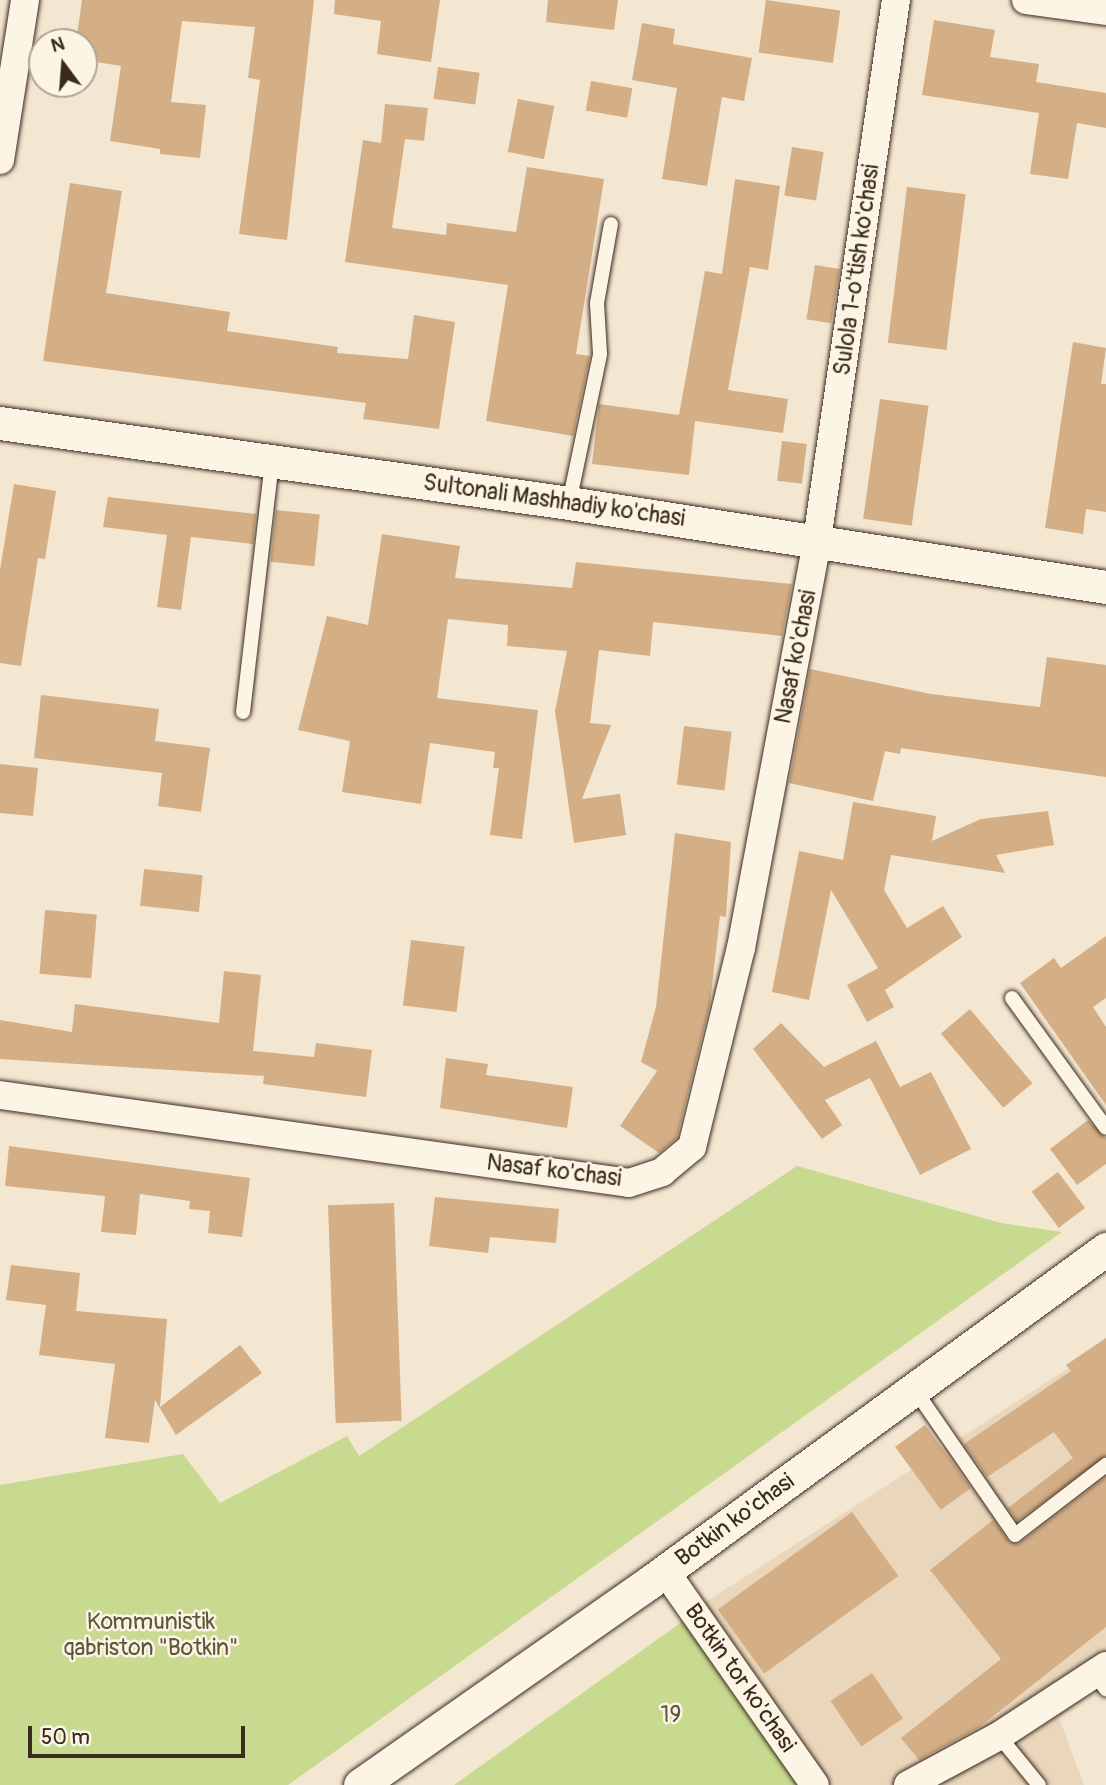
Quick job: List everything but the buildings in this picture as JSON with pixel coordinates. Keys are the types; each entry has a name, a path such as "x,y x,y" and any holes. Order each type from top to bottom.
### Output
{"street":[{"path":"0,160 25,0"},
{"name":"Sulola 1-o'tish ko'chasi","path":"817,540 896,0"},
{"path":"1026,0 1106,11"},
{"name":"Sultonali Mashhadiy ko'chasi","path":"0,423 569,503 1106,587"},
{"name":"Nasaf ko'chasi","path":"0,1095 629,1182 662,1172 692,1147 703,1121 817,540"},
{"name":"Botkin ko'chasi","path":"360,1785 665,1571 1106,1249"},
{"name":"Botkin tor ko'chasi","path":"665,1571 815,1785"},
{"path":"908,1785 1102,1676"}],"lane":[{"path":"569,503 600,354 597,303 611,225"},
{"path":"243,712 272,461"},
{"path":"1012,998 1106,1128"},
{"path":"915,1390 1015,1535 1106,1465"},
{"path":"999,1736 1039,1785"}],"shaded area":[{"path":"1106,1344 1106,1680 1059,1718 1084,1785 816,1785 698,1607"}],"green space":[{"name":"Kommunistik qabriston \"Botkin\"","path":"797,1166 1001,1223 1062,1232 288,1785 0,1785 0,1485 183,1454 220,1503 347,1436 359,1456"},
{"name":"19","path":"690,1616 799,1785 454,1785"}]}
